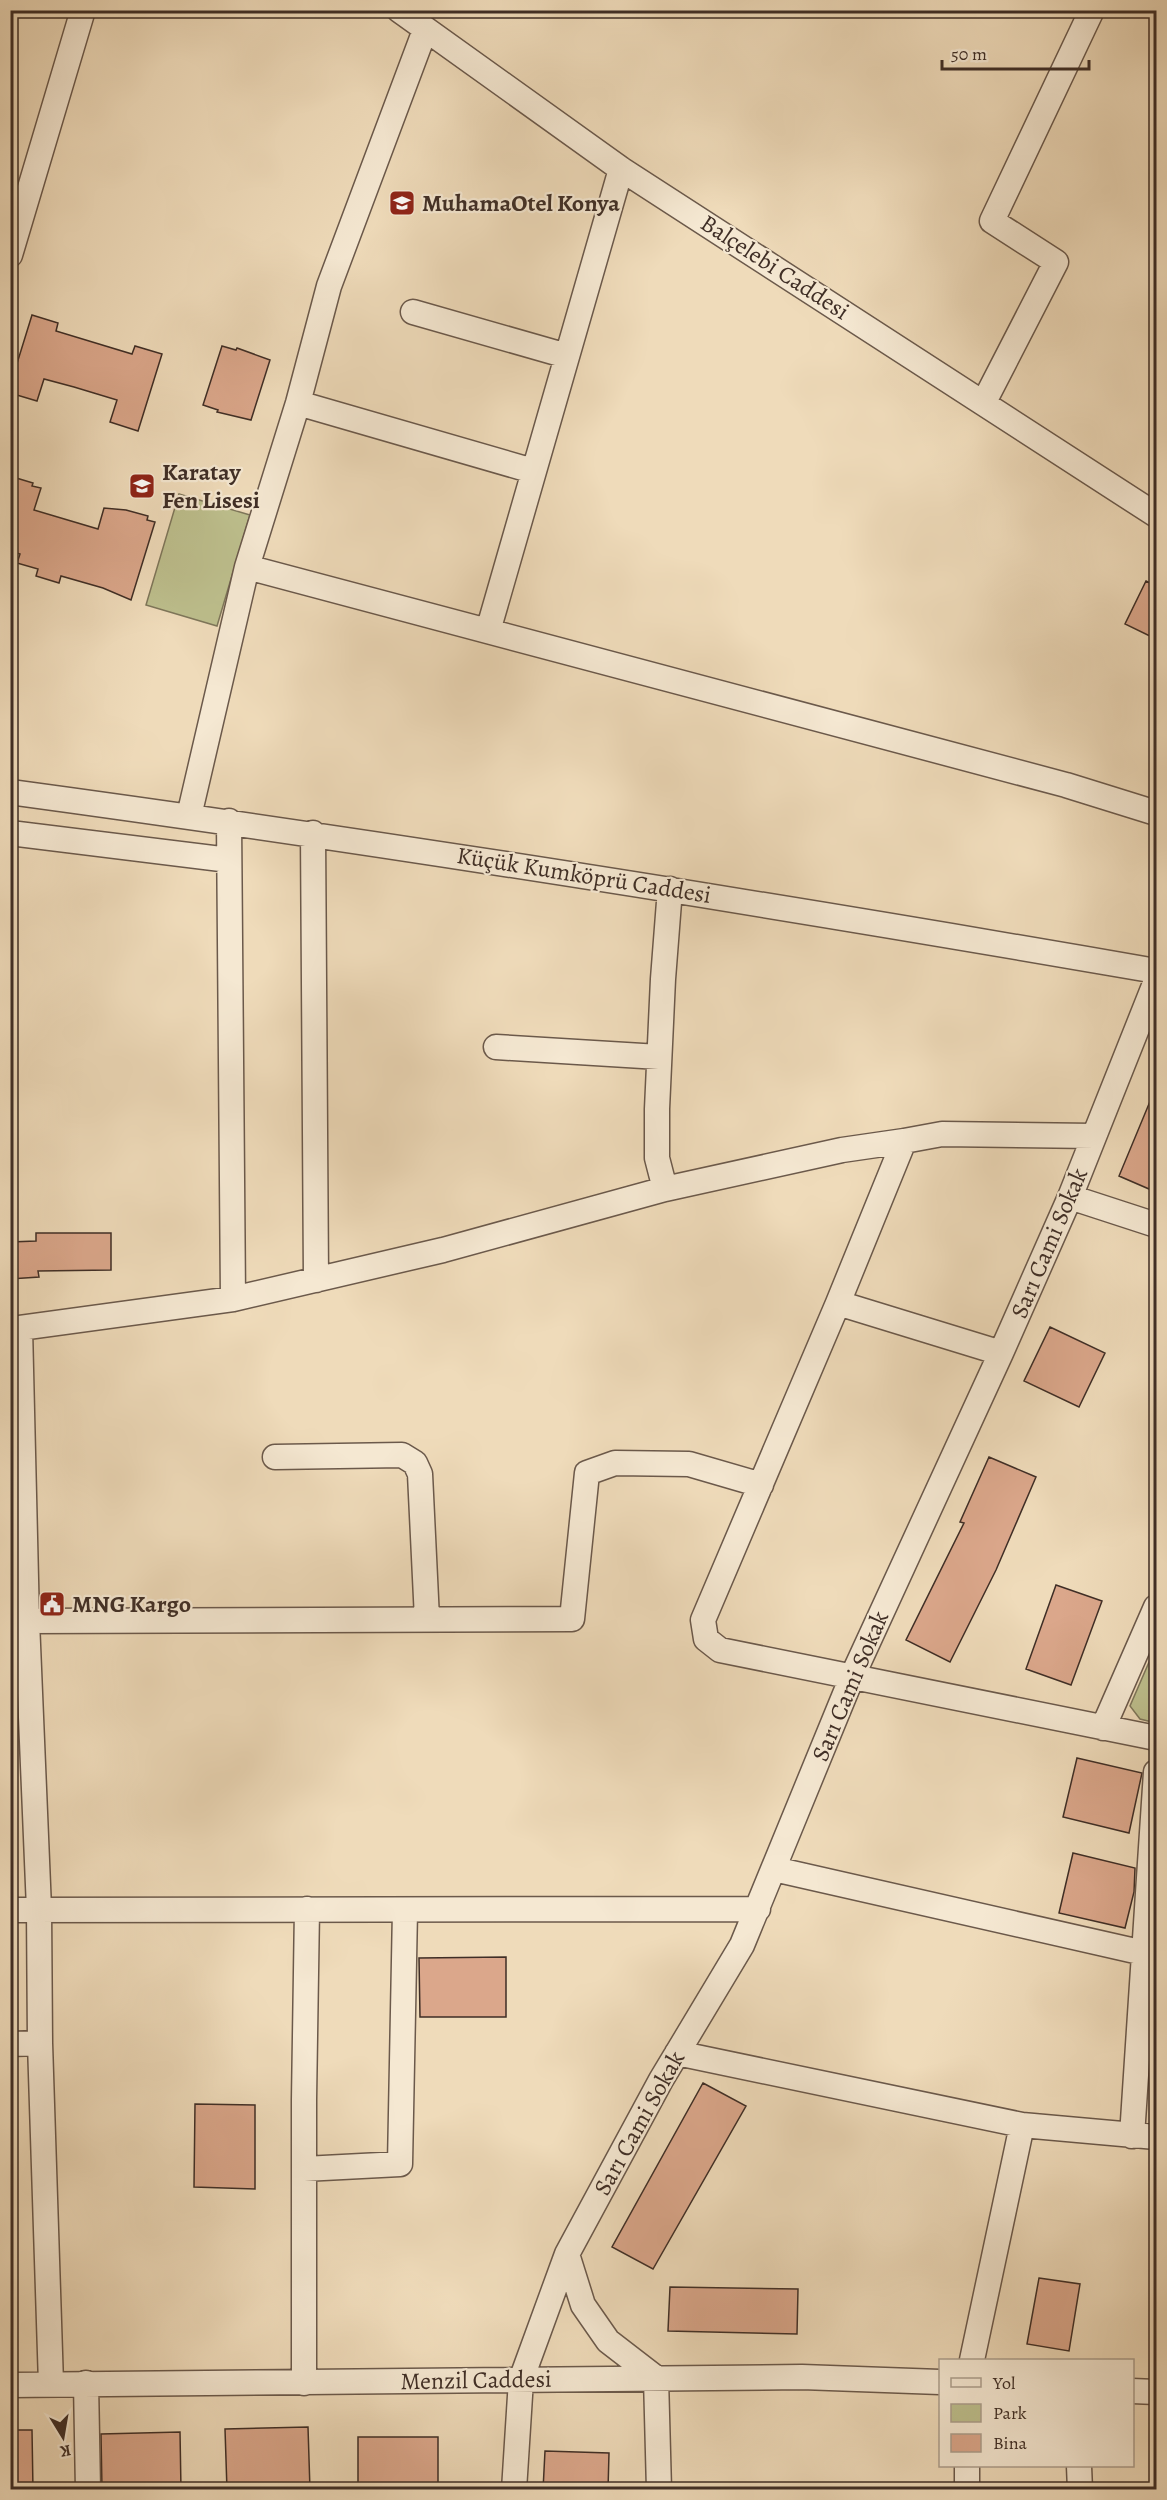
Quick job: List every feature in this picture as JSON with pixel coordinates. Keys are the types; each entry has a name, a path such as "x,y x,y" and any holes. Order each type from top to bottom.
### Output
{"street":[{"path":"10,255 16,217 83,10"},
{"name":"Balçelebi Caddesi","path":"399,10 621,169 1156,515"},
{"path":"984,402 1056,262 992,221 1092,10"},
{"path":"189,816 247,567 298,403 330,286 425,30"},
{"path":"488,631 621,169"},
{"path":"413,312 567,356"},
{"path":"298,403 533,471"},
{"path":"247,567 1066,785 1156,813"},
{"name":"Küçük Kumköprü Caddesi","path":"10,792 313,833 813,911 1156,971"},
{"path":"229,821 233,1299"},
{"path":"10,833 230,860"},
{"path":"313,833 316,1280"},
{"path":"665,1189 657,1158 659,1057 670,889"},
{"name":"Sarı Cami Sokak","path":"514,2490 521,2380 567,2254 677,2053 742,1945 852,1677 1070,1197 1156,981"},
{"path":"496,1047 659,1057"},
{"path":"51,2384 40,2043 39,1909 27,1621 17,1474 15,1329 233,1299 443,1250 665,1189 842,1150 942,1134 1094,1136"},
{"path":"904,1141 838,1303 703,1620 706,1639 720,1650 1156,1738"},
{"path":"1070,1197 1156,1225"},
{"path":"838,1303 1001,1353"},
{"path":"275,1457 402,1455 415,1462 420,1474 427,1619"},
{"path":"27,1621 572,1619 587,1473 615,1463 689,1464 761,1485"},
{"path":"1103,1728 1156,1607"},
{"path":"1132,2136 1156,1772"},
{"path":"774,1869 1144,1953"},
{"path":"304,2383 307,1909"},
{"path":"10,1910 758,1909"},
{"path":"304,2169 400,2164 405,1910"},
{"path":"10,2044 40,2043"},
{"path":"677,2053 1022,2125 1156,2137"},
{"path":"972,2359 1022,2125"},
{"path":"567,2254 583,2305 608,2341 656,2378 658,2490"},
{"name":"Menzil Caddesi","path":"10,2385 802,2377 939,2382"},
{"path":"86,2383 88,2490"},
{"path":"1134,2391 1156,2392"},
{"path":"967,2467 968,2490"},
{"path":"1079,2467 1080,2490"}],"green space":[{"path":"179,494 250,515 217,626 146,605"},
{"path":"1156,1646 1156,1723 1140,1719 1130,1706"}],"building":[{"path":"32,315 58,323 56,331 132,354 135,346 162,354 138,431 110,422 117,400 74,387 44,379 37,401 10,393 10,386"},
{"path":"222,346 236,350 237,348 270,360 251,420 217,412 218,410 203,405"},
{"path":"13,477 41,488 34,510 98,529 104,508 126,510 148,516 147,520 155,522 131,600 103,588 61,576 59,583 36,576 38,569 17,563 20,554 10,551 10,485"},
{"path":"1146,581 1156,586 1156,639 1125,624"},
{"path":"1156,1087 1156,1192 1119,1176"},
{"path":"36,1233 111,1233 111,1270 38,1271 39,1277 10,1279 10,1242 36,1241"},
{"path":"1050,1327 1105,1353 1079,1407 1024,1381"},
{"path":"989,1457 1036,1477 996,1570 950,1662 906,1640 964,1523 960,1522"},
{"path":"1056,1585 1102,1601 1071,1685 1026,1669"},
{"path":"1077,1758 1142,1773 1129,1833 1063,1817"},
{"path":"1073,1853 1135,1868 1134,1892 1125,1928 1059,1913"},
{"path":"506,1957 506,2017 420,2017 419,1958"},
{"path":"703,2083 746,2106 653,2269 612,2247"},
{"path":"195,2104 255,2105 255,2189 194,2187"},
{"path":"1039,2278 1080,2284 1069,2351 1027,2344"},
{"path":"670,2287 798,2289 797,2334 668,2331"},
{"path":"308,2427 310,2490 227,2490 225,2429"},
{"path":"10,2430 32,2430 33,2490 10,2490"},
{"path":"180,2432 181,2490 102,2490 101,2434"},
{"path":"358,2437 438,2437 438,2490 358,2490"},
{"path":"545,2451 609,2453 608,2490 543,2490"}],"place":[{"name":"MuhamaOtel Konya","path":"402,203"},
{"name":"Karatay Fen Lisesi","path":"142,486"},
{"name":"MNG Kargo","path":"52,1604"}]}
